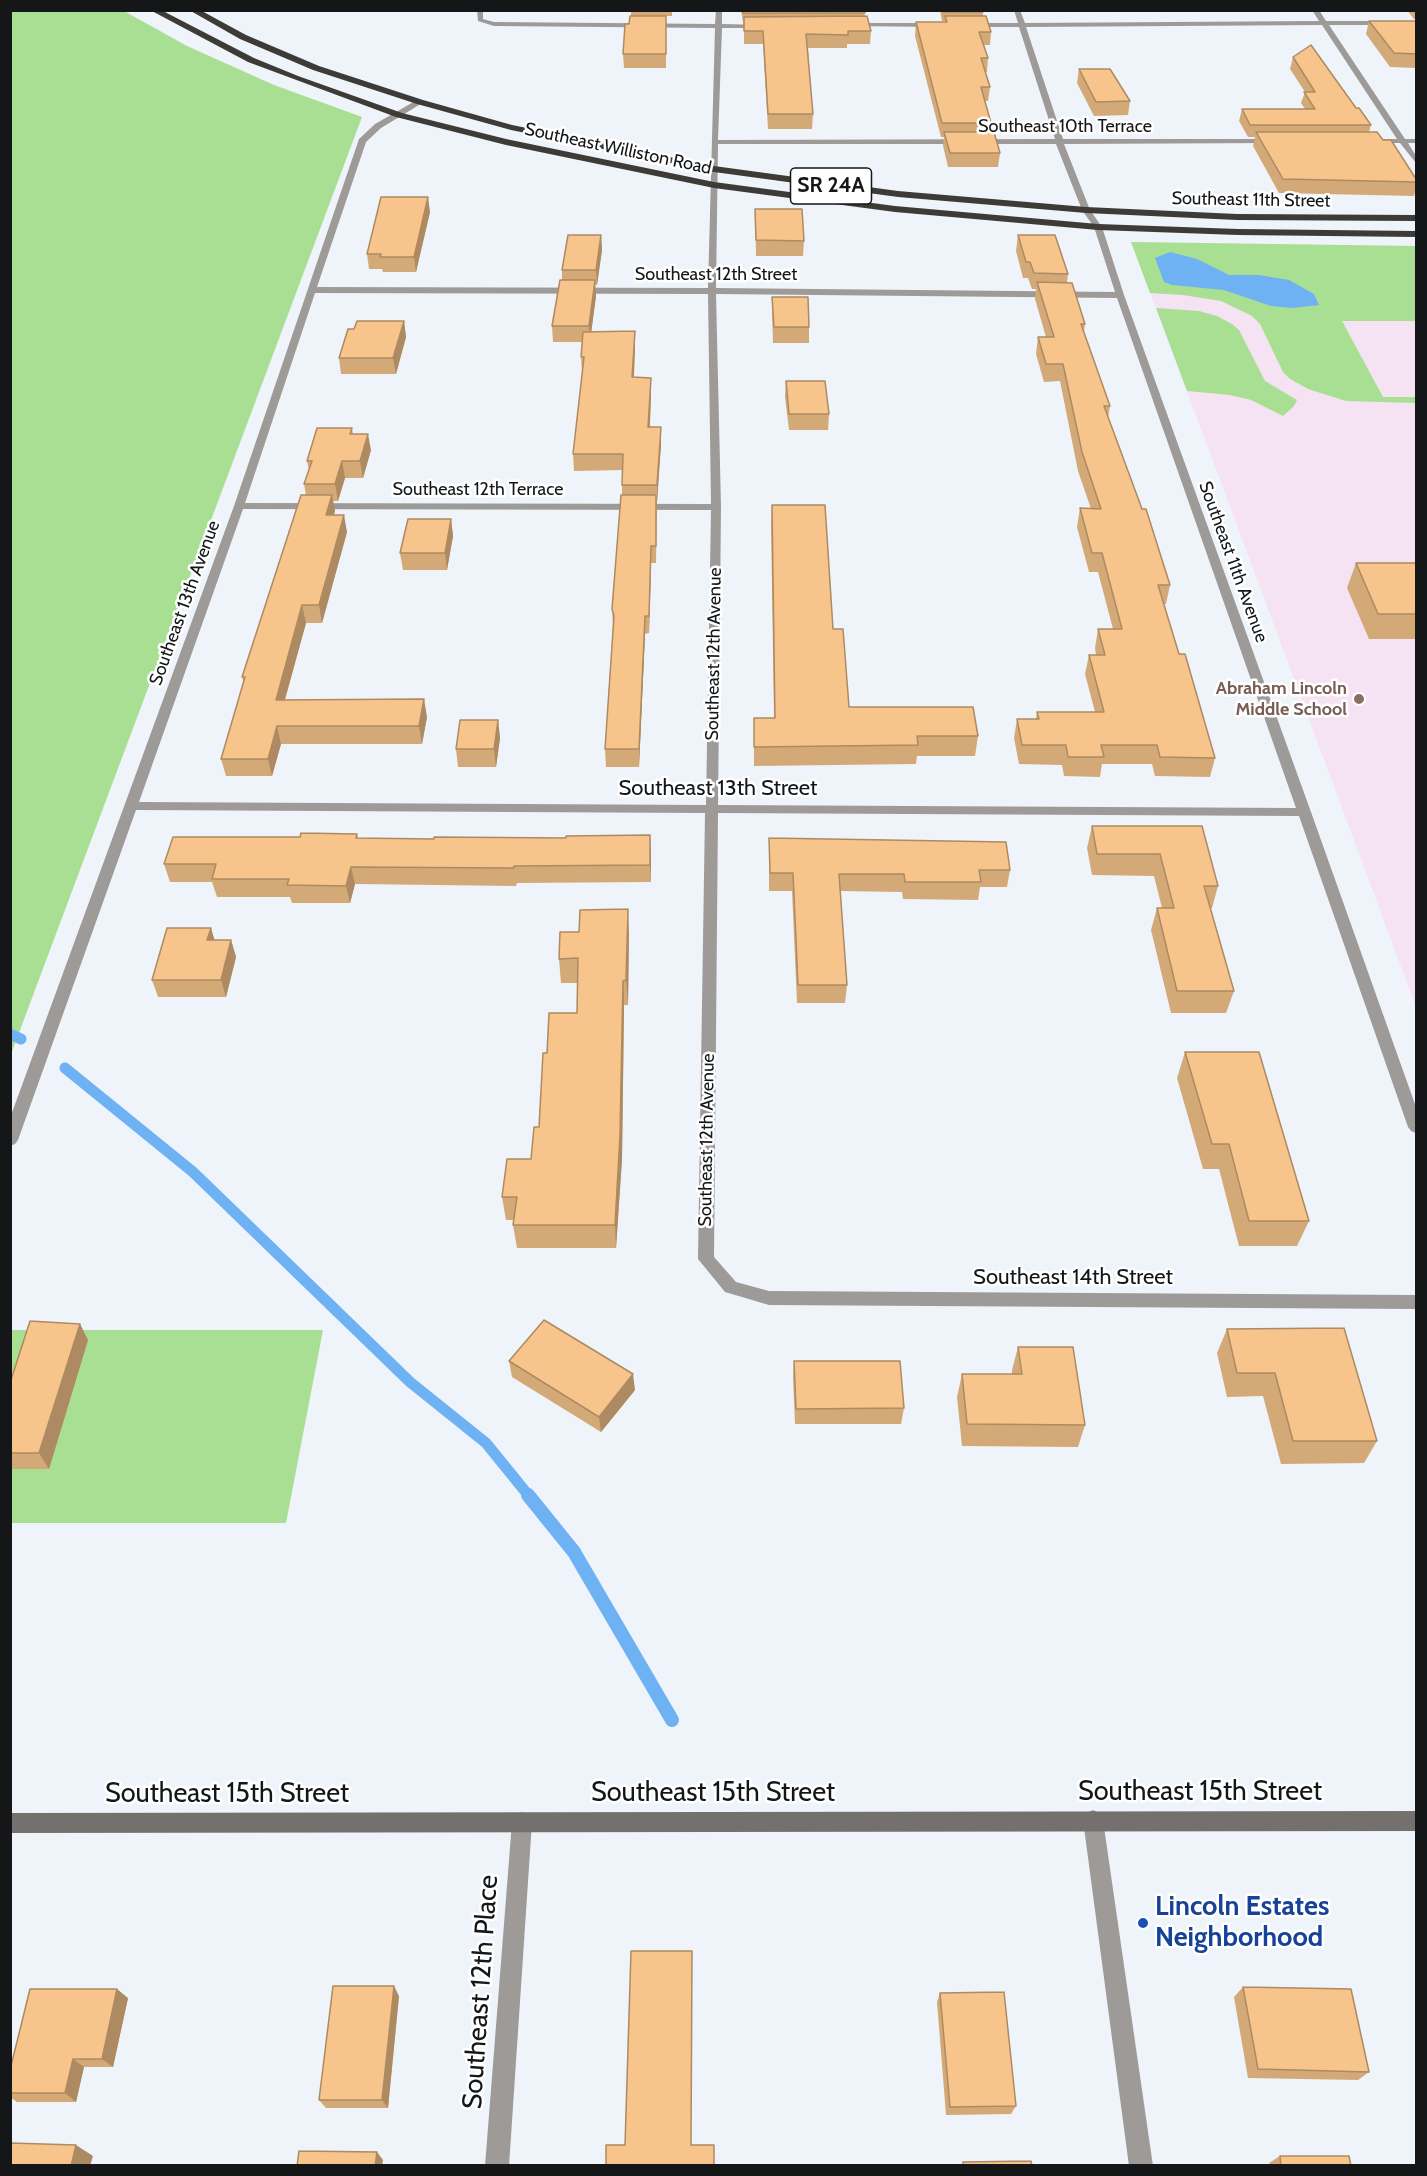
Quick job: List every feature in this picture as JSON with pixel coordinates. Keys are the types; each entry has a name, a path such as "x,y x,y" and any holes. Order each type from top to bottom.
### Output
{"highway":[{"name":"Southeast Williston Road","path":"154,10 217,44 295,78 399,115 518,145 714,185 895,209 1098,227"},
{"name":"Southeast Williston Road","path":"192,10 243,37 316,68 420,102 567,140 714,169 898,194 1086,210"},
{"path":"217,44 243,37"},
{"name":"Southeast 11th Street","path":"1086,210 1236,217 1416,218"},
{"name":"Southeast 11th Street","path":"1098,227 1238,232 1416,234"}],"street":[{"path":"480,10 480,20 494,24 777,26"},
{"name":"Southeast 12th Avenue","path":"719,10 712,291 716,507 706,1259 731,1287"},
{"name":"Southeast 11th Avenue","path":"1017,10 1060,142 1086,210 1098,227 1120,295 1416,1127"},
{"path":"1314,10 1416,161"},
{"path":"964,25 1416,23"},
{"path":"847,25 940,25"},
{"name":"Southeast 13th Avenue","path":"10,1140 239,506 362,141 369,132 420,102"},
{"name":"Southeast 10th Terrace","path":"714,142 1284,141"},
{"path":"1367,141 1416,141"},
{"name":"Southeast 12th Street","path":"311,290 1120,295"},
{"name":"Southeast 12th Terrace","path":"239,506 716,507"},
{"name":"Southeast 13th Street","path":"132,806 711,811 1305,812"},
{"name":"Southeast 14th Street","path":"731,1287 769,1298 1416,1302"},
{"path":"1094,1820 1141,2166"},
{"name":"Southeast 15th Street","path":"10,1823 1416,1821"},
{"name":"Southeast 12th Place","path":"497,2166 522,1822"}],"shaded area":[{"name":"Abraham Lincoln Middle School","path":"1131,242 1416,246 1416,1007 1187,391"}],"green space":[{"path":"11,10 124,11 187,46 274,85 362,117 11,1054"},
{"path":"1131,242 1416,246 1416,321 1342,321 1383,397 1416,397 1416,403 1346,401 1308,389 1290,379 1283,372 1260,324 1252,316 1221,301 1150,293"},
{"path":"1156,308 1199,311 1217,316 1232,324 1239,330 1265,381 1297,400 1294,406 1283,416 1251,400 1230,395 1187,391"},
{"path":"10,1330 323,1330 286,1523 11,1523"}],"water":[{"path":"1170,252 1197,259 1229,275 1259,275 1289,280 1314,294 1319,305 1292,308 1271,306 1224,290 1172,285 1164,282 1155,258"}],"building":[{"path":"742,10 864,10 865,13 743,13"},
{"path":"942,10 983,10 983,12 943,12"},
{"path":"630,16 666,16 666,54 623,54 625,24 629,24"},
{"path":"867,16 871,31 848,31 848,35 806,34 813,114 768,114 763,31 744,31 744,17"},
{"path":"945,16 986,16 991,32 979,32 988,58 981,58 990,87 981,87 991,123 942,123 916,22 947,22"},
{"path":"1369,21 1416,21 1416,54 1394,53"},
{"path":"1311,45 1371,125 1250,125 1242,109 1315,109 1304,92 1315,92 1293,57"},
{"path":"1079,69 1110,69 1130,101 1096,102"},
{"path":"944,132 994,132 1000,153 950,153"},
{"path":"1256,132 1377,132 1383,140 1391,140 1416,182 1283,179"},
{"path":"381,197 428,197 414,257 380,257 381,254 367,254"},
{"path":"755,209 802,209 804,241 756,240"},
{"path":"568,235 601,235 596,270 562,270"},
{"path":"1018,235 1055,235 1068,274 1034,273 1030,262 1026,262"},
{"path":"560,280 595,280 589,326 552,326"},
{"path":"1037,282 1072,283 1085,324 1081,324 1110,406 1104,406 1142,509 1146,509 1170,585 1158,585 1179,654 1185,654 1215,758 1160,757 1157,745 1101,745 1104,757 1068,757 1066,745 1022,745 1017,719 1039,719 1037,712 1104,712 1089,655 1105,655 1098,629 1122,629 1102,553 1092,553 1080,508 1101,509 1082,452 1063,364 1046,364 1038,337 1054,337"},
{"path":"772,297 808,297 809,327 774,327"},
{"path":"357,321 404,321 393,358 339,358 348,329 354,329"},
{"path":"635,331 632,377 651,378 648,427 661,427 657,485 622,485 623,454 573,454 584,357 581,357 583,332"},
{"path":"786,381 825,381 829,414 789,414"},
{"path":"317,428 352,428 350,434 368,434 360,461 342,461 335,484 304,484 312,461 307,461"},
{"path":"301,495 332,495 326,515 344,515 319,605 302,605 276,700 424,699 419,726 277,726 268,759 221,759 245,677 242,677"},
{"path":"621,495 656,495 656,546 651,546 649,616 645,616 639,749 605,749 614,616 612,609"},
{"path":"772,505 825,505 833,629 843,629 849,707 973,707 978,736 917,736 918,745 754,747 754,718 775,718"},
{"path":"408,519 451,519 445,553 400,553"},
{"path":"1356,563 1416,563 1416,614 1378,614"},
{"path":"460,720 498,720 494,749 456,749"},
{"path":"1092,826 1202,826 1218,886 1204,886 1234,991 1177,991 1157,908 1174,908 1160,854 1097,854"},
{"path":"301,833 357,834 356,838 434,839 434,837 566,838 566,836 650,835 650,865 514,866 514,868 351,867 346,886 287,885 289,879 212,879 216,864 164,864 173,837 300,837"},
{"path":"769,838 1006,842 1010,870 979,870 981,882 905,882 904,874 839,874 847,985 798,985 793,873 770,873"},
{"path":"628,909 626,980 623,981 620,1135 615,1225 513,1225 517,1197 502,1197 507,1159 531,1159 534,1127 539,1127 543,1053 547,1053 549,1013 577,1013 578,958 559,959 560,932 579,932 580,910"},
{"path":"167,928 211,928 207,940 231,940 221,980 152,980"},
{"path":"1185,1052 1259,1052 1309,1221 1249,1221 1229,1144 1212,1144"},
{"path":"544,1320 633,1374 599,1417 509,1361"},
{"path":"30,1321 80,1324 39,1453 10,1453 10,1383"},
{"path":"1344,1328 1377,1441 1293,1441 1275,1373 1237,1373 1227,1329"},
{"path":"1018,1347 1073,1347 1085,1425 967,1424 962,1374 1022,1374"},
{"path":"794,1361 900,1361 904,1408 796,1409"},
{"path":"631,1951 692,1951 691,2145 714,2145 714,2166 606,2166 606,2145 625,2145"},
{"path":"333,1986 394,1986 382,2100 319,2100"},
{"path":"1243,1987 1351,1989 1369,2072 1258,2069"},
{"path":"30,1989 117,1989 102,2059 73,2059 65,2093 10,2093 10,2070"},
{"path":"1004,1992 1016,2106 950,2107 940,1993"},
{"path":"10,2143 76,2145 71,2166 10,2166"},
{"path":"299,2151 377,2152 375,2166 297,2166"},
{"path":"1280,2156 1349,2156 1351,2166 1281,2166"},
{"path":"1031,2161 1032,2166 963,2166 963,2162"}],"waterway":[{"path":"10,1034 21,1039"},
{"path":"65,1068 193,1172 410,1382 486,1443 529,1496"},
{"path":"528,1495 574,1552 672,1720"}],"place":[{"name":"Abraham Lincoln Middle School","path":"1359,699"},
{"name":"Lincoln Estates Neighborhood","path":"1143,1923"}]}
